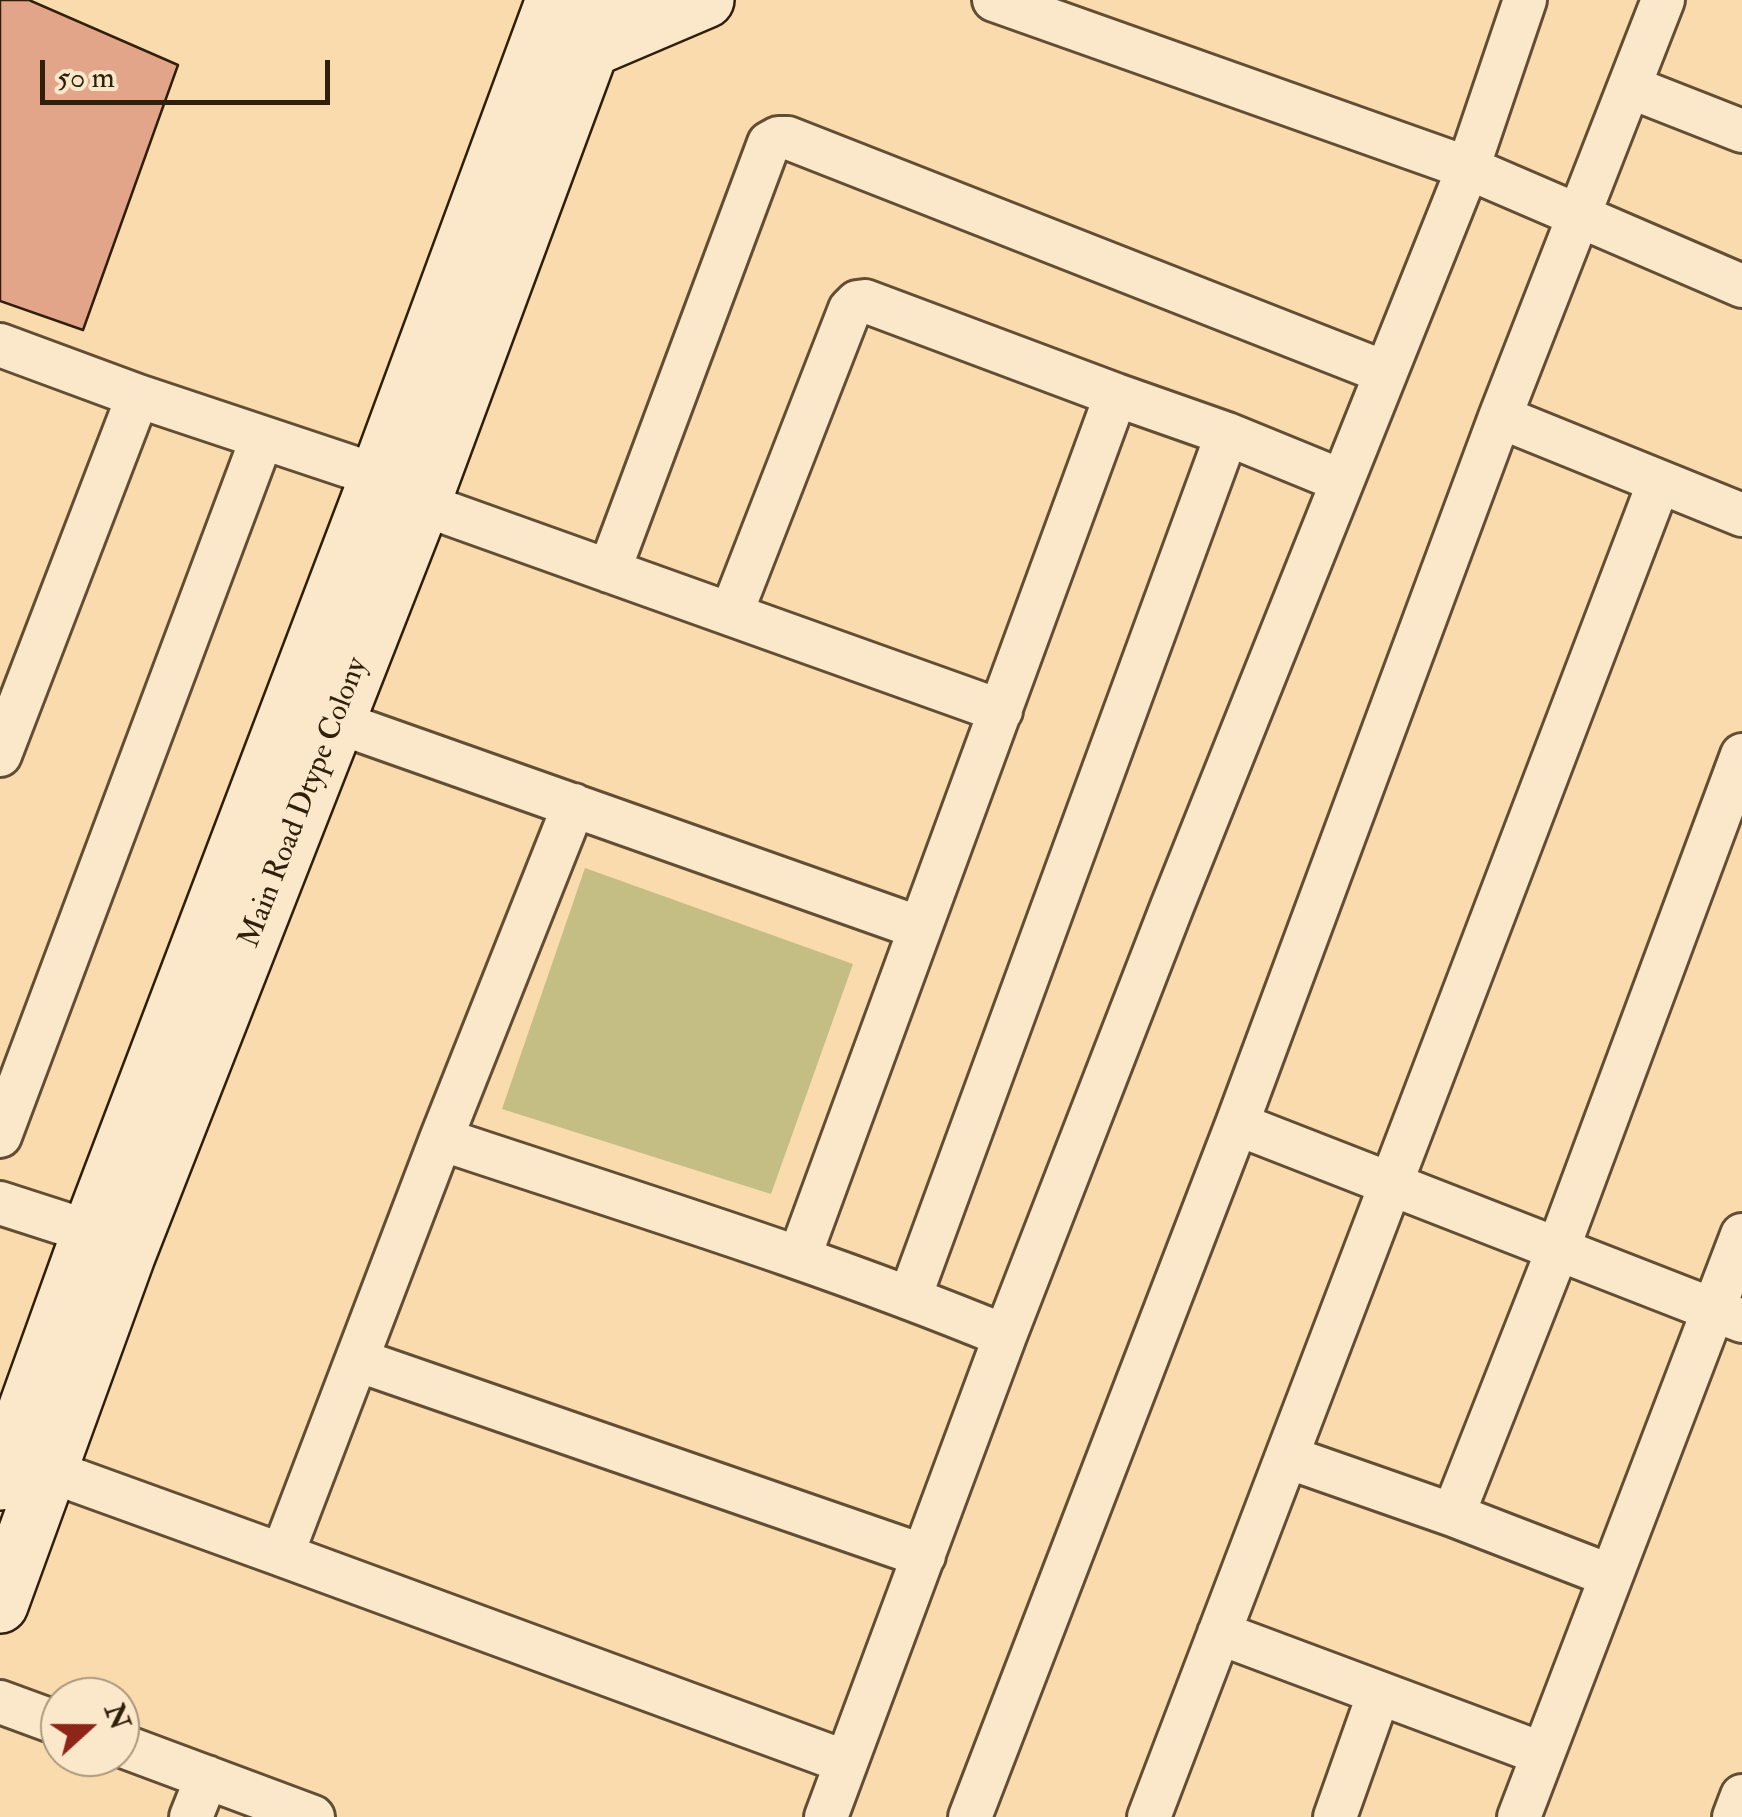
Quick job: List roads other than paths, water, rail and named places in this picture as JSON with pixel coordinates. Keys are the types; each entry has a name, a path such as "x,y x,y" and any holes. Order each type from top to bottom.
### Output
{"main road":[{"path":"512,0 528,67"},
{"name":"Main Road Dtype Colony","path":"14,1467 127,1256 337,722 400,490 528,67 554,0"},
{"path":"600,24 706,0"},
{"name":"Main Road Dtype Colony","path":"0,1605 14,1467 90,1232 400,490 600,24"}],"street":[{"path":"994,0 1468,168 1742,286"},
{"path":"826,1817 1005,1336 1173,904 1468,168 1525,0"},
{"path":"970,1817 1237,1124 1500,418 1663,0"},
{"path":"1630,87 1742,130"},
{"path":"609,571 769,144 778,138 788,138 1384,372"},
{"path":"730,614 850,309 857,302 866,301 1227,434 1342,482"},
{"path":"0,345 262,438 609,571 1002,711"},
{"path":"0,755 138,396"},
{"path":"799,1258 1116,396"},
{"path":"1500,418 1742,515"},
{"path":"910,1297 1227,434"},
{"path":"0,1136 262,438"},
{"path":"1148,1817 1659,482"},
{"path":"337,722 920,928"},
{"path":"1453,1516 1558,1249 1742,756"},
{"path":"282,1555 574,805"},
{"path":"1237,1124 1728,1315"},
{"path":"441,1139 799,1258 1005,1336"},
{"path":"0,1203 90,1232"},
{"path":"1519,1817 1611,1576 1728,1315 1742,1234"},
{"path":"357,1360 924,1556"},
{"path":"1287,1457 1611,1576"},
{"path":"14,1467 282,1555 846,1762"},
{"path":"1220,1633 1543,1754"},
{"path":"1335,1817 1379,1693"},
{"path":"0,1702 40,1717"},
{"path":"140,1753 313,1817"},
{"path":"191,1817 207,1777"},
{"path":"1734,1817 1742,1796"}]}
